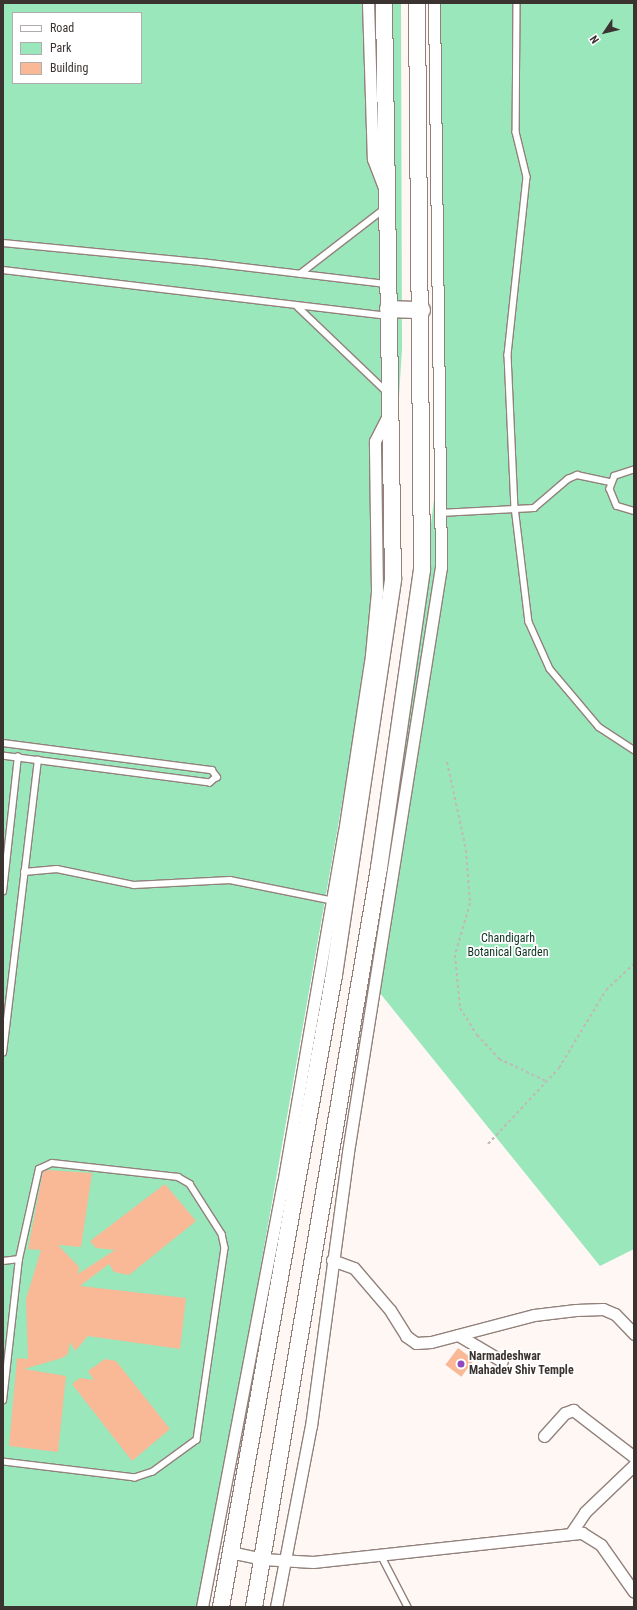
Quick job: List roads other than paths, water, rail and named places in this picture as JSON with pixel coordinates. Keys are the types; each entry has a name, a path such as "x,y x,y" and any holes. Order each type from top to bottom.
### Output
{"main road":[{"path":"221,1607 393,579 385,191 384,3"},
{"path":"254,1607 379,868 422,570 422,310 417,3"},
{"path":"388,312 422,310"}],"street":[{"path":"368,3 372,159 385,191"},
{"path":"276,1607 311,1426 332,1260 442,567 440,513 434,3"},
{"path":"202,1607 338,902"},
{"path":"332,1260 354,1268 390,1310 406,1336 416,1342 458,1335 534,1315 603,1309 616,1314 634,1334"},
{"path":"458,1335 502,1361"},
{"path":"544,1436 565,1413 573,1410 634,1457"},
{"path":"571,1533 593,1503 634,1465"},
{"path":"230,1552 262,1559 285,1561 381,1555 571,1533 592,1536 634,1592"}],"lane":[{"path":"517,3 516,132 527,177 508,356 515,512 528,622 550,669 599,727 634,750"},
{"path":"300,274 386,208"},
{"path":"3,243 388,284"},
{"path":"3,270 298,307 388,312"},
{"path":"298,307 390,395"},
{"path":"611,482 621,472 634,470"},
{"path":"440,513 515,512 543,504 568,479 577,475 611,482"},
{"path":"611,482 613,501 623,510 634,511"},
{"path":"3,743 214,771 217,777 210,783 3,756"},
{"path":"3,892 18,757"},
{"path":"3,1053 38,760"},
{"path":"24,872 57,869 134,885 230,880 338,902"},
{"path":"3,1401 6,1363 19,1259 37,1173 42,1166 52,1163 184,1180 200,1194 222,1234 225,1248 201,1434 192,1446 153,1472 135,1478 3,1462"},
{"path":"3,1261 19,1259"},
{"path":"381,1555 408,1607"}],"place":[{"name":"Narmadeshwar Mahadev Shiv Temple","path":"461,1364"}],"park label":[{"name":"Chandigarh Botanical Garden","path":"508,946"}]}
